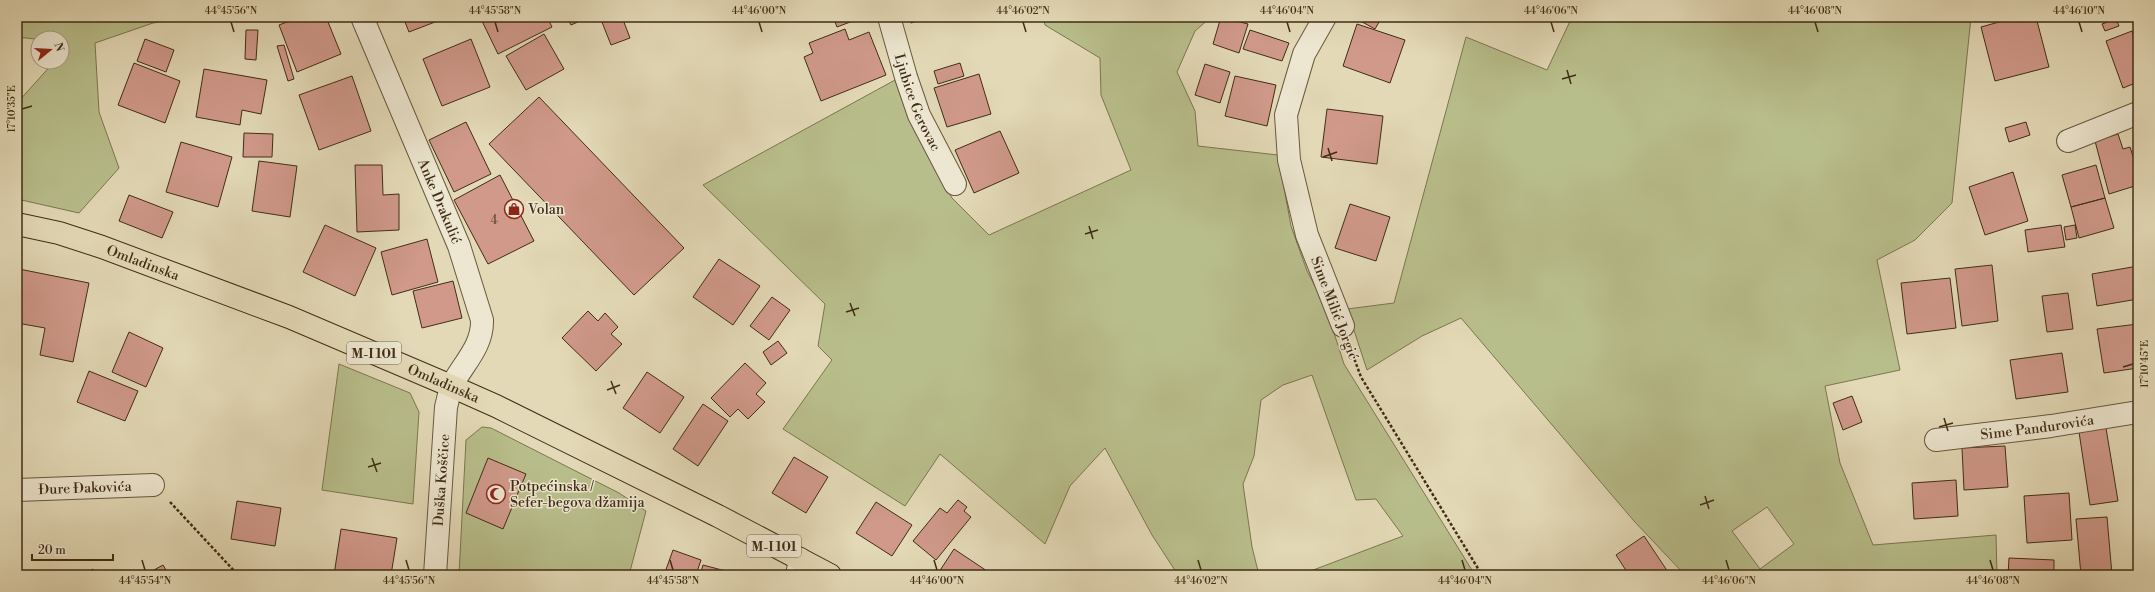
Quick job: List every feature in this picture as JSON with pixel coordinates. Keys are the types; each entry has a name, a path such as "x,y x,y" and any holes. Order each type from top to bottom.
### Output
{"main road":[{"name":"Omladinska","path":"17,224 59,233 102,247 289,317 452,386 496,406 798,567 830,575"}],"street":[{"name":"Anke Drakulić","path":"362,17 453,231 480,309 483,330 478,344 452,386"},
{"name":"Ljubice Gerovac","path":"889,17 919,115 955,184"},
{"name":"Sime Milić Jorgić","path":"1325,17 1304,54 1286,115 1289,160 1308,236 1343,326"},
{"path":"2068,141 2138,113"},
{"name":"Duška Koščice","path":"435,575 446,407 452,386"},
{"name":"Sime Pandurovića","path":"1936,440 2051,426 2138,412"},
{"name":"Đure Đakovića","path":"17,490 153,485"}],"path":[{"name":"Sime Milić Jorgić","path":"1343,326 1361,377 1482,575"},
{"path":"153,485 238,575"}],"green space":[{"path":"17,17 189,17 153,23 95,43 99,112 119,168 79,213 17,199 17,103 47,70 70,70 70,30 30,30 30,38 17,37"},
{"path":"1043,17 1211,17 1195,31 1177,72 1195,111 1198,146 1278,155 1291,226 1307,271 1325,305 1344,364 1475,575 1300,575 1403,536 1376,499 1356,500 1312,375 1283,385 1261,400 1254,456 1243,484 1252,547 1259,575 1178,575 1152,535 1105,448 1070,486 1045,544 940,454 905,506 783,429 832,360 818,346 825,304 703,185 895,80 922,141 952,198 989,235 1131,170 1101,95 1100,58 1045,25"},
{"path":"1572,17 1971,17 1952,203 1915,240 1877,260 1900,370 1825,386 1840,463 1873,545 1996,535 1997,575 1685,575 1634,521 1461,318 1422,336 1367,370 1347,309 1394,303 1466,37 1547,70","holes":["1767,507 1794,544 1760,569 1732,531"]},
{"path":"339,364 410,393 419,412 413,504 322,490"},
{"path":"482,427 491,428 619,493 646,511 629,575 459,575 466,440"}],"building":[{"path":"300,17 326,17 341,54 297,72 279,25"},
{"path":"403,17 448,17 409,32"},
{"path":"490,17 547,17 552,27 498,54 482,21"},
{"path":"567,17 589,17 571,25"},
{"path":"600,17 622,17 630,38 611,45"},
{"path":"833,17 858,17 858,19 837,27"},
{"path":"909,17 928,17 911,23"},
{"path":"1221,17 1248,24 1239,53 1213,44"},
{"path":"1353,17 1382,17 1375,29"},
{"path":"2017,17 2036,17 2049,67 1995,81 1981,27"},
{"path":"2116,19 2119,26 2105,31 2102,24"},
{"path":"1357,24 1405,40 1390,83 1343,66"},
{"path":"845,29 849,40 869,32 886,75 821,101 804,57 813,53 809,43"},
{"path":"246,30 258,30 256,60 245,59"},
{"path":"1250,30 1289,43 1282,61 1243,49"},
{"path":"2132,31 2136,42 2138,41 2138,82 2123,88 2106,41"},
{"path":"544,34 564,69 526,90 506,56"},
{"path":"145,39 174,50 166,72 137,61"},
{"path":"471,39 490,87 442,106 423,59"},
{"path":"284,45 294,79 288,81 277,46"},
{"path":"134,63 180,81 165,123 118,105"},
{"path":"960,63 964,76 938,84 934,71"},
{"path":"1205,64 1230,72 1220,103 1195,95"},
{"path":"204,69 267,80 261,114 242,110 240,125 196,117"},
{"path":"979,74 991,114 947,127 934,88"},
{"path":"352,76 371,131 319,150 299,95"},
{"path":"1235,76 1276,85 1267,126 1225,116"},
{"path":"539,97 684,248 634,295 489,144"},
{"path":"1327,109 1383,116 1377,164 1321,157"},
{"path":"466,122 491,174 454,192 429,140"},
{"path":"2026,122 2030,135 2009,142 2005,128"},
{"path":"1000,131 1019,173 974,193 955,150"},
{"path":"244,133 273,134 272,157 243,157"},
{"path":"2118,134 2123,149 2130,147 2138,172 2138,185 2109,194 2095,141"},
{"path":"181,142 232,157 218,207 166,192"},
{"path":"259,161 297,166 290,217 252,211"},
{"path":"355,165 382,165 383,195 399,194 399,230 357,232"},
{"path":"2096,165 2105,198 2071,207 2062,175"},
{"path":"2013,172 2028,221 1985,235 1969,187"},
{"path":"500,175 534,241 488,264 454,200"},
{"path":"129,195 173,212 162,238 119,221"},
{"path":"2105,198 2114,228 2079,238 2071,207"},
{"path":"1350,204 1390,217 1376,261 1335,248"},
{"path":"325,225 376,248 355,296 303,272"},
{"path":"2061,225 2065,247 2028,252 2025,230"},
{"path":"2075,225 2077,238 2066,240 2064,227"},
{"path":"427,239 438,282 392,295 381,252"},
{"path":"719,259 760,286 733,325 693,297"},
{"path":"1992,265 1998,321 1962,326 1955,269"},
{"path":"2138,266 2138,299 2097,306 2092,274"},
{"path":"19,269 89,283 73,362 40,355 45,328 17,323 17,279"},
{"path":"1950,278 1956,328 1907,334 1901,283"},
{"path":"453,281 462,318 422,328 413,291"},
{"path":"2068,293 2073,329 2047,332 2042,296"},
{"path":"772,297 790,310 769,340 750,326"},
{"path":"588,311 598,321 605,313 618,327 611,334 622,344 596,371 562,338"},
{"path":"2138,324 2138,368 2104,373 2097,329"},
{"path":"129,332 163,348 146,387 112,372"},
{"path":"778,341 787,353 771,365 763,352"},
{"path":"2062,353 2068,392 2016,399 2010,360"},
{"path":"745,363 766,383 756,394 765,402 748,419 738,409 730,417 711,398"},
{"path":"89,371 138,391 125,421 77,402"},
{"path":"647,372 684,397 660,433 623,408"},
{"path":"17,392 20,392 17,414"},
{"path":"1852,396 1862,422 1843,430 1833,403"},
{"path":"703,404 728,421 698,466 673,449"},
{"path":"2106,428 2118,501 2090,505 2079,432"},
{"path":"2005,446 2008,487 1964,490 1962,448"},
{"path":"794,457 828,477 806,513 772,493"},
{"name":"Potpećinska / Sefer-begova džamija","path":"488,458 526,474 503,529 466,513"},
{"path":"1956,480 1958,516 1914,519 1912,483"},
{"path":"2069,493 2072,540 2027,543 2024,496"},
{"path":"958,500 967,507 964,511 971,517 936,560 913,541 940,508 947,513"},
{"path":"237,501 281,508 275,546 231,539"},
{"path":"876,502 912,525 892,556 856,533"},
{"path":"2107,517 2112,575 2081,575 2076,519"},
{"path":"341,529 397,538 391,575 334,575"},
{"path":"1644,536 1670,575 1629,575 1616,555"},
{"path":"954,549 993,575 937,575"},
{"path":"673,550 701,560 696,575 664,575"},
{"path":"2009,558 2054,560 2054,575 2008,575"},
{"path":"163,565 169,575 145,575"},
{"path":"703,565 737,574 737,575 700,575"},
{"path":"93,569 96,575 83,575"}],"place":[{"name":"Volan","path":"514,209"},
{"name":"Potpećinska / Sefer-begova džamija","path":"496,494"}]}
